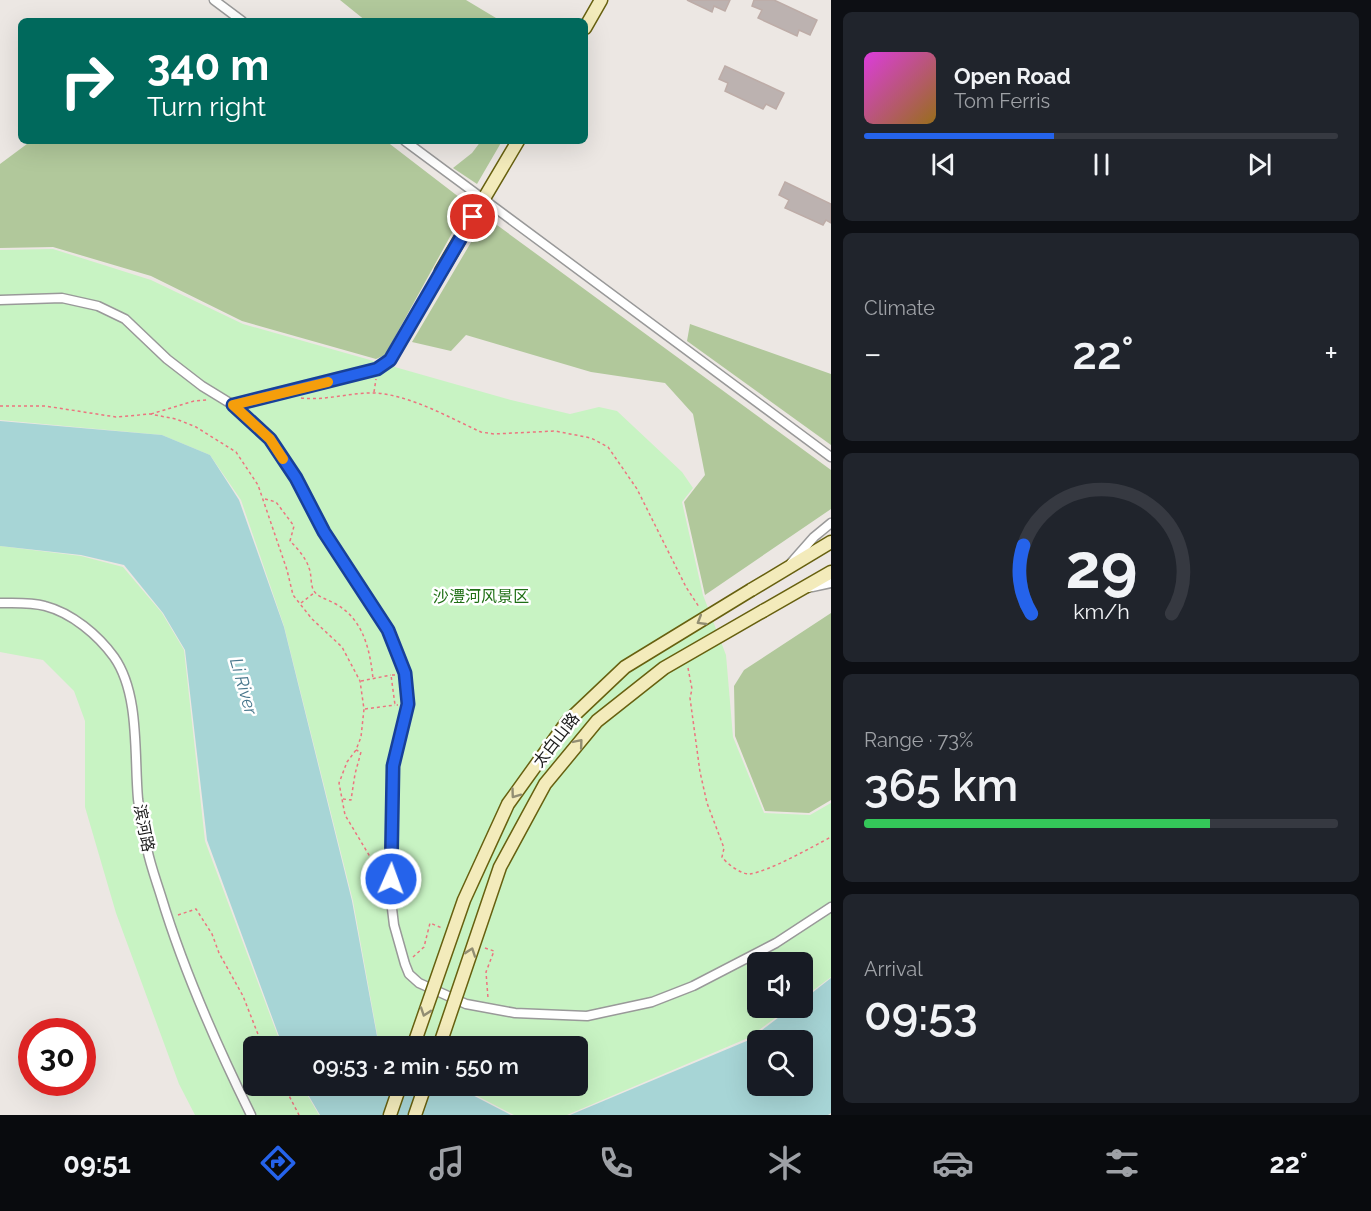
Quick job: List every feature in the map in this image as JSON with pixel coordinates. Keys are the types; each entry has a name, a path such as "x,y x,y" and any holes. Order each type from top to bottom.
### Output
{"main road":[{"path":"588,23 601,0"},
{"path":"441,271 516,144"},
{"name":"太白山路","path":"417,1036 464,900 508,804 567,723 625,667 831,542"},
{"name":"太白山路","path":"443,1036 500,867 545,784 597,721 664,668 831,572"},
{"path":"390,1115 397,1096"},
{"path":"415,1115 422,1096"}],"street":[{"path":"214,0 238,18"},
{"path":"409,144 831,457"},
{"path":"233,405 377,369 390,360 441,271"},
{"path":"0,300 62,298 98,306 125,319 167,359 202,386 233,405 270,439 296,478 324,532 388,630 405,673 408,704 393,766 390,892 394,925 405,964 409,974 419,983 466,1004 485,1008 515,1013 587,1016 652,1002 693,986 776,943 831,907"},
{"path":"784,570 814,537 831,523"},
{"path":"799,590 831,583"},
{"name":"滨河路","path":"0,603 46,606 67,615 97,637 115,658 124,678 132,711 138,800 147,849 181,957 224,1059 251,1115"}],"path":[{"path":"374,393 377,369"},
{"path":"285,392 293,397 315,399 374,393 398,396 481,432 494,434 555,431 591,438 608,447 637,489 686,587 706,618"},
{"path":"0,406 45,406 116,417 150,414 194,401 221,398"},
{"path":"150,414 176,419 196,427 236,452 258,485 287,570 293,595 342,647 360,681 364,709 361,737 356,750 347,762 339,783 345,815 369,855 376,862 391,865"},
{"path":"263,499 276,502 294,526 291,541 310,569 312,589 319,597 335,603 362,630 370,656 373,679"},
{"path":"300,604 315,592"},
{"path":"686,656 692,689 690,698 700,772 707,803 724,848 722,857 725,861 749,874 772,866 831,837"},
{"path":"360,681 391,675"},
{"path":"364,709 395,705"},
{"path":"342,799 351,800 361,752 356,750"},
{"path":"168,919 196,909 212,934 219,953 243,996 259,1036"},
{"path":"405,964 424,947 430,924 452,932"},
{"path":"485,1008 488,1000 486,972 494,951"},
{"path":"289,1096 299,1115"}],"green space":[{"path":"340,0 466,0 496,18 362,18"},
{"path":"27,144 390,144 468,204 385,355 376,359 242,321 151,276 53,247 0,248 0,164"},
{"path":"479,144 500,144 477,184 453,168 472,153"},
{"path":"486,217 831,470 831,509 705,595 684,502 705,475 693,414 665,383 591,372 466,335 451,351 412,342"},
{"name":"沙澧河风景区","path":"53,249 151,280 243,324 511,400 570,414 599,407 617,411 682,472 693,488 682,502 703,595 726,655 733,737 764,813 810,815 831,803 831,977 813,990 813,952 747,952 747,1018 775,1018 759,1030 747,1030 747,1038 567,1115 514,1115 477,1096 588,1096 588,1036 377,1036 353,901 284,626 241,500 210,455 162,435 0,420 0,250"},
{"path":"690,324 831,374 831,445 687,341"},
{"path":"0,546 81,556 123,567 162,613 184,650 205,841 278,1036 243,1036 243,1096 308,1096 319,1115 195,1115 179,1084 116,913 85,807 85,721 74,691 43,660 0,652"},
{"path":"831,613 831,800 809,813 765,811 735,736 734,686 744,670"}],"water":[{"name":"Li River","path":"0,421 162,435 210,455 239,500 284,627 352,901 377,1036 279,1036 207,840 185,650 163,613 124,565 81,555 0,546"},
{"path":"831,978 831,1113 828,1115 570,1115 747,1041 747,1096 813,1096 813,1030 762,1030 778,1018 813,1018 813,992"},
{"path":"309,1096 474,1096 511,1115 320,1115"}],"building":[{"path":"687,0 730,0 725,11 714,6 712,12"},
{"path":"754,0 774,0 817,20 810,35 799,30 797,36 758,18 762,10 752,6"},
{"path":"725,66 784,93 776,109 766,104 763,109 725,91 728,83 719,79"},
{"path":"785,182 831,204 831,223 826,220 823,225 785,208 789,200 779,195"}],"slow traffic":[{"path":"283,459 270,439 233,405 328,382"}],"route":[{"path":"391,879 393,766 408,704 405,673 388,630 324,532 296,478 270,439 233,405 377,369 390,360 473,217"}]}
